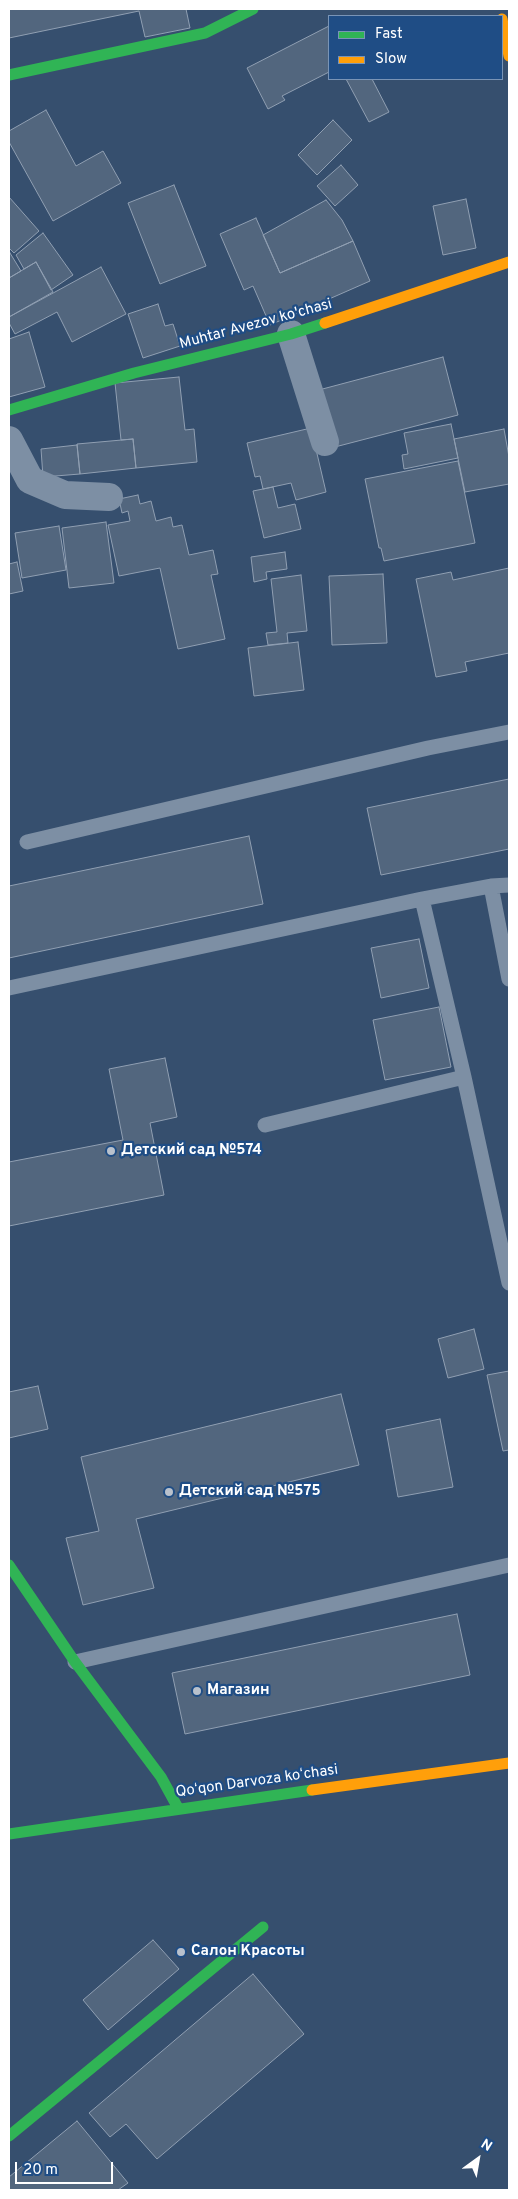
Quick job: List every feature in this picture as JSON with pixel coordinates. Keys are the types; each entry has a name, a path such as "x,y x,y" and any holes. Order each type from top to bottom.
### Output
{"street":[{"path":"9,75 205,33 253,9"},
{"path":"503,23 509,56"},
{"name":"Muhtar Avezov ko'chasi","path":"9,410 134,373 291,334 509,262"},
{"path":"291,334 325,442"},
{"path":"9,440 30,480 65,495 109,497"},
{"path":"9,1565 75,1662 161,1777 178,1808"},
{"name":"Qoʻqon Darvoza koʻchasi","path":"9,1834 178,1808 509,1763"},
{"path":"9,2136 263,1927"}],"lane":[{"path":"27,842 428,748 509,732"},
{"path":"9,988 422,899 491,886 509,885"},
{"path":"491,886 509,979"},
{"path":"422,899 464,1076 509,1283"},
{"path":"265,1124 464,1076"},
{"path":"75,1662 509,1566"}],"building":[{"path":"9,9 186,9 190,28 145,37 139,11 9,38"},
{"path":"328,27 328,73 282,96 285,100 268,109 247,68"},
{"path":"347,80 373,80 389,112 369,122"},
{"path":"46,110 76,166 103,151 121,183 53,221 9,142 9,131"},
{"path":"333,120 352,140 317,175 298,155"},
{"path":"341,165 358,185 335,206 317,186"},
{"path":"174,185 206,266 160,284 128,203"},
{"path":"9,197 39,231 14,253 9,248"},
{"path":"466,199 476,248 443,255 433,206"},
{"path":"326,200 342,220 353,241 280,273 263,235"},
{"path":"256,218 280,273 353,241 370,281 270,325 253,286 244,290 220,234"},
{"path":"43,233 73,275 51,290 36,262 24,269 16,255"},
{"path":"9,254 21,271 9,278"},
{"path":"36,262 53,292 9,317 9,278"},
{"path":"101,267 126,314 72,342 57,312 15,334 9,323 9,317"},
{"path":"158,304 165,326 173,324 180,346 143,358 128,314"},
{"path":"29,332 45,387 9,397 9,339"},
{"path":"443,357 458,415 331,448 315,391"},
{"path":"179,377 185,430 194,429 197,462 136,468 133,439 121,440 115,383"},
{"path":"451,424 458,458 404,469 402,455 408,454 404,433"},
{"path":"311,428 326,492 296,500 291,483 263,489 260,476 255,477 247,443"},
{"path":"504,429 509,457 509,484 465,492 454,439"},
{"path":"133,439 136,468 80,474 77,444"},
{"path":"77,445 80,474 43,477 41,449"},
{"path":"458,461 475,543 384,561 381,548 379,548 365,479"},
{"path":"273,487 278,508 295,504 301,529 264,538 253,491"},
{"path":"138,495 140,504 151,501 156,521 171,517 173,527 182,525 189,555 213,550 218,574 211,575 225,639 178,649 160,568 119,576 108,525 130,521 128,511 122,513 119,499"},
{"path":"106,522 114,583 69,588 62,528"},
{"path":"59,526 66,570 22,578 15,533"},
{"path":"285,552 287,569 266,572 267,579 254,582 251,557"},
{"path":"17,562 23,591 9,594 9,564"},
{"path":"509,568 509,653 465,662 467,671 436,677 416,579 451,572 453,580"},
{"path":"383,574 387,643 332,645 329,576"},
{"path":"301,575 307,631 287,633 288,643 268,645 266,633 277,632 271,579"},
{"path":"298,642 304,690 254,696 248,648"},
{"path":"509,779 509,849 381,875 367,808"},
{"path":"249,836 263,904 9,958 9,886"},
{"path":"419,939 429,988 381,998 371,948"},
{"path":"439,1007 451,1067 385,1080 373,1020"},
{"name":"Детский сад №574","path":"165,1058 177,1117 150,1123 164,1195 9,1226 9,1162 123,1140 109,1069"},
{"path":"474,1329 484,1369 448,1378 438,1339"},
{"path":"509,1371 509,1450 503,1451 487,1375"},
{"path":"38,1386 48,1429 9,1438 9,1392"},
{"name":"Детский сад №575","path":"341,1394 359,1465 136,1519 154,1588 83,1605 66,1538 99,1531 81,1457"},
{"path":"440,1419 453,1487 398,1497 386,1430"},
{"path":"457,1614 470,1675 185,1734 172,1673"},
{"path":"153,1940 179,1969 108,2030 83,2000"},
{"path":"253,1974 304,2034 157,2159 126,2124 110,2137 89,2113"},
{"path":"77,2121 128,2183 118,2190 9,2190 9,2177"}],"traffic: fast":[{"path":"9,75 205,33 253,9"},
{"path":"9,410 134,373 291,334 325,323"},
{"path":"9,1565 75,1662 161,1777 178,1808"},
{"path":"9,1834 312,1790"},
{"path":"9,2136 263,1927"}],"traffic: slow":[{"path":"503,24 509,56"},
{"path":"325,323 509,262"},
{"path":"312,1790 509,1763"}],"place":[{"name":"Детский сад №574","path":"111,1151"},
{"name":"Детский сад №575","path":"169,1492"},
{"name":"Магазин","path":"197,1691"},
{"name":"Салон Красоты","path":"181,1952"}]}
